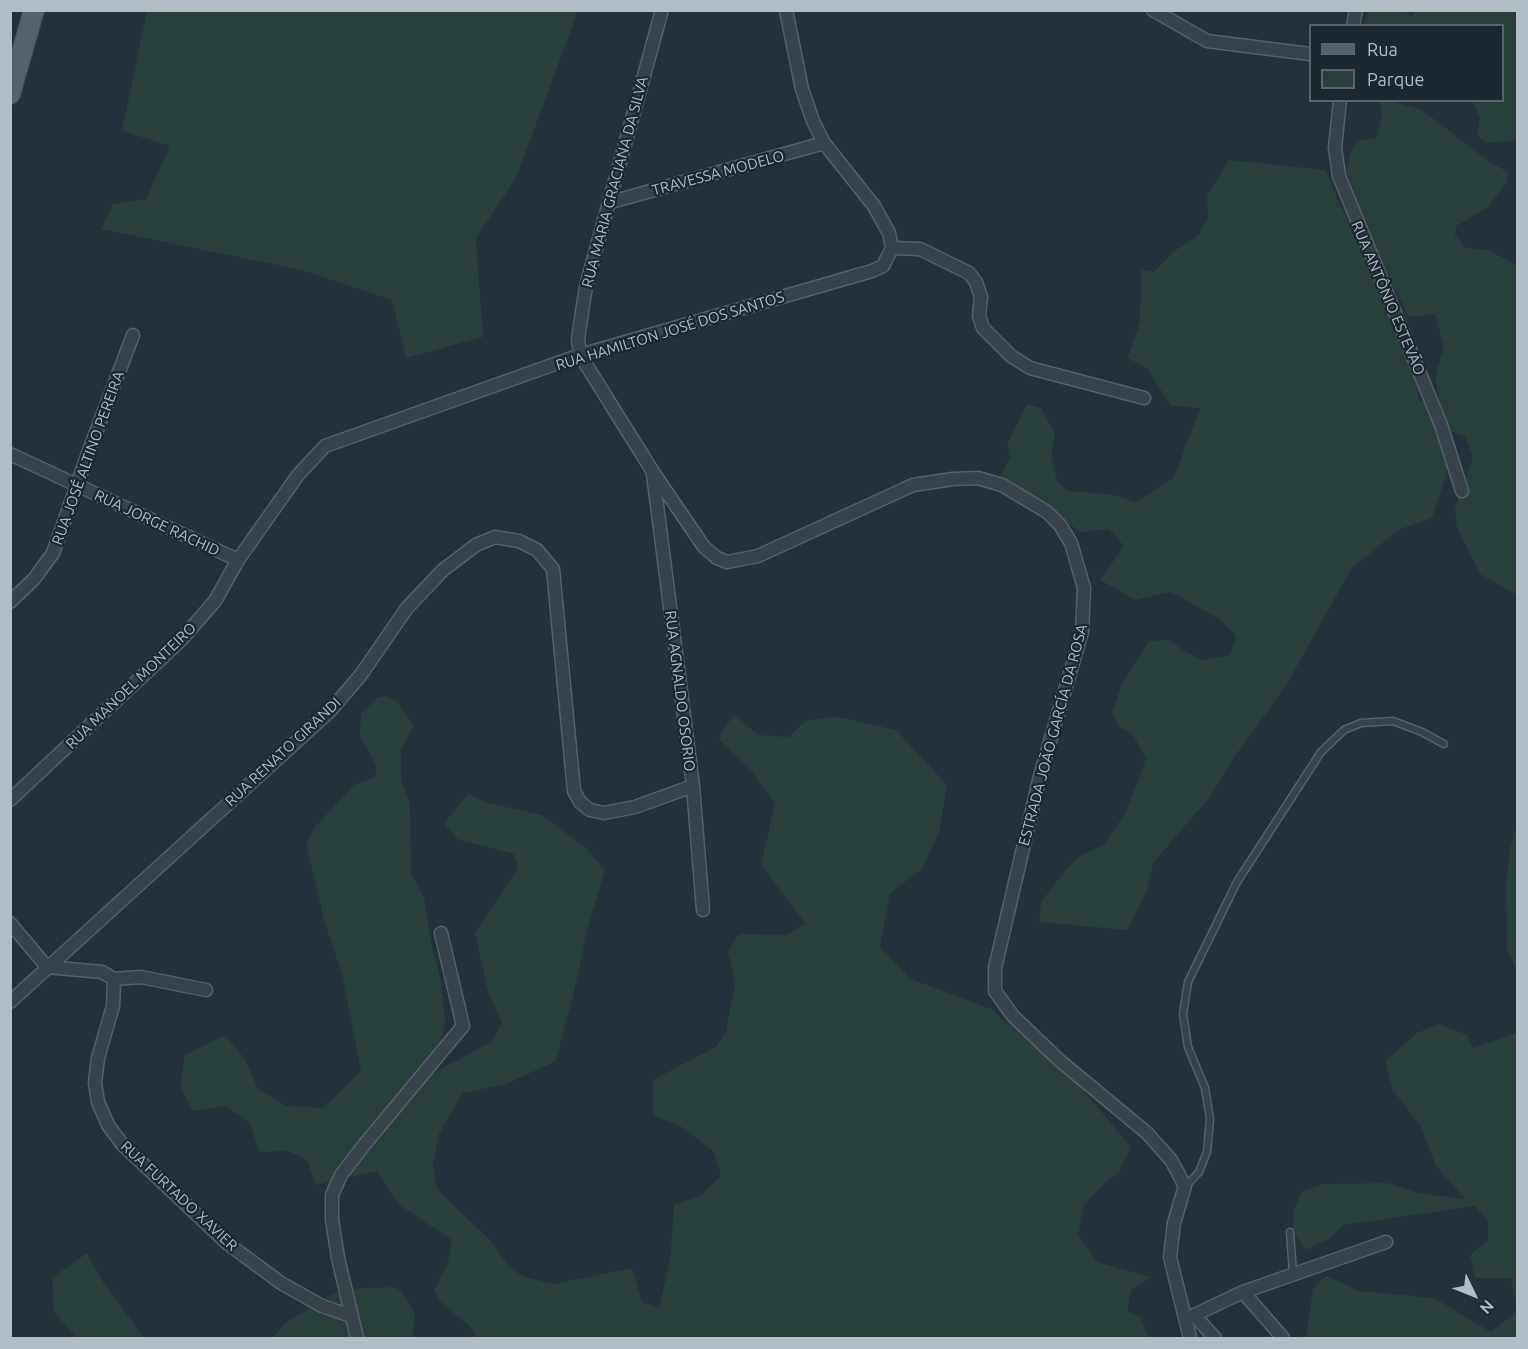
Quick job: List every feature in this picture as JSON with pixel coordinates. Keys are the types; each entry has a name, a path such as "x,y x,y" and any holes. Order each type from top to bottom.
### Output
{"main road":[{"path":"10,94 34,10"}],"street":[{"name":"RUA MARIA GRACIANA DA SILVA","path":"580,355 578,339 586,286 611,202 662,10"},
{"path":"786,10 802,89 813,121 824,143 874,206 889,233 892,248 920,249 969,273 976,282 981,297 979,316 983,328 1011,356 1030,368 1144,398"},
{"path":"1153,10 1208,41 1309,54"},
{"name":"RUA ANTÔNIO ESTEVÃO","path":"1340,102 1335,147 1339,176 1441,425 1462,491"},
{"name":"TRAVESSA MODELO","path":"611,202 824,143"},
{"name":"RUA HAMILTON JOSÉ DOS SANTOS","path":"238,560 298,475 325,446 580,355 872,271 883,266 892,248"},
{"name":"RUA JOSÉ ALTINO PEREIRA","path":"10,602 34,579 53,553 76,485 133,335"},
{"name":"ESTRADA JOÃO GARCÍA DA ROSA","path":"580,355 652,472 704,547 717,558 728,562 758,556 913,485 936,480 978,478 1002,485 1047,512 1060,525 1071,543 1084,588 1082,632 1040,776 995,968 995,991 1013,1016 1059,1060 1148,1133 1171,1160 1185,1186"},
{"name":"RUA JORGE RACHID","path":"10,454 238,560"},
{"name":"RUA AGNALDO OSORIO","path":"652,472 693,786 703,910"},
{"name":"RUA RENATO GIRANDI","path":"10,1002 329,712 360,676 406,608 443,570 476,545 495,537 519,541 537,550 553,569 574,791 580,802 590,810 604,813 635,807 693,786"},
{"name":"RUA MANOEL MONTEIRO","path":"10,801 181,640 215,601 238,560"},
{"path":"10,923 47,967 102,972 114,979 141,977 206,990"},
{"path":"357,1338 338,1258 332,1219 332,1195 341,1175 364,1145 464,1026 441,933"},
{"name":"RUA FURTADO XAVIER","path":"114,979 113,1006 98,1058 95,1083 98,1102 108,1125 122,1144 163,1185 228,1244 281,1283 322,1306 351,1316"},
{"path":"1185,1186 1174,1223 1170,1257 1190,1317 1190,1338"},
{"path":"1190,1317 1243,1292 1386,1242"},
{"path":"1243,1292 1283,1338"},
{"path":"1190,1317 1215,1338"}],"lane":[{"path":"1185,1186 1199,1172 1207,1152 1210,1119 1205,1088 1188,1047 1183,1014 1188,982 1237,882 1321,752 1344,730 1361,723 1393,722 1422,732 1444,744"},
{"path":"1290,1232 1293,1273"}],"green space":[{"path":"147,11 578,11 516,178 476,238 483,337 406,358 392,300 302,270 101,229 113,204 146,199 170,146 122,131"},
{"path":"1368,11 1402,11 1412,16 1415,11 1517,11 1517,140 1485,143 1477,135 1480,118 1472,102 1504,102 1504,24 1364,23"},
{"path":"1380,102 1394,102 1422,110 1490,162 1508,172 1507,182 1487,208 1456,226 1455,235 1465,248 1488,250 1517,265 1517,595 1480,574 1457,528 1455,507 1473,458 1466,437 1452,432 1448,440 1446,475 1432,518 1398,530 1351,569 1287,684 1235,756 1210,797 1153,863 1147,891 1127,930 1039,922 1041,902 1068,867 1078,857 1104,845 1125,813 1141,774 1146,758 1133,735 1119,726 1112,713 1122,684 1149,641 1169,640 1202,660 1230,655 1236,636 1220,619 1171,592 1136,600 1100,580 1124,546 1109,529 1081,532 1000,477 1010,458 1007,444 1027,404 1041,408 1055,433 1051,456 1057,481 1067,491 1108,494 1137,502 1174,477 1200,408 1171,406 1147,368 1128,358 1140,322 1141,269 1154,272 1173,252 1198,236 1208,217 1207,196 1229,160 1325,170 1412,364 1419,401 1440,406 1435,378 1444,346 1435,314 1409,317 1379,258 1346,171 1353,146 1362,140 1376,138 1382,115"},
{"path":"386,696 396,701 414,725 401,749 401,779 410,804 411,874 424,897 431,941 441,981 445,1023 432,1074 491,1042 502,1023 488,992 475,933 518,868 514,854 457,839 444,823 468,794 488,803 542,815 586,848 605,870 586,934 556,1061 506,1084 463,1093 439,1134 433,1165 437,1189 491,1241 508,1265 522,1276 553,1284 632,1268 642,1302 659,1307 670,1261 674,1205 701,1195 721,1176 714,1152 682,1127 653,1115 653,1080 717,1046 726,1031 735,984 728,952 739,934 788,935 805,923 761,865 775,804 751,770 719,740 725,726 735,715 758,735 789,737 805,721 834,716 896,730 947,785 939,832 922,869 890,893 880,947 911,979 991,1009 1079,1085 1131,1147 1119,1172 1084,1205 1078,1235 1097,1262 1150,1277 1131,1290 1127,1311 1141,1317 1148,1338 478,1338 468,1325 441,1302 434,1291 448,1262 452,1240 398,1204 377,1171 316,1185 307,1160 288,1151 259,1152 250,1123 226,1106 193,1111 180,1087 185,1055 225,1035 245,1059 258,1089 286,1106 323,1108 361,1071 342,974 325,923 306,845 314,828 354,785 375,777 377,767 360,736 361,714 377,698"},
{"path":"1517,824 1518,970 1507,949 1506,884 1510,849"},
{"path":"1439,1024 1467,1035 1473,1048 1517,1033 1517,1311 1511,1278 1475,1278 1470,1255 1488,1240 1488,1221 1475,1206 1344,1225 1330,1238 1306,1250 1293,1232 1294,1209 1302,1191 1324,1184 1388,1183 1417,1193 1465,1199 1436,1166 1421,1127 1392,1089 1385,1061 1417,1033"},
{"path":"87,1253 103,1282 144,1338 77,1338 54,1312 52,1278"},
{"path":"1326,1276 1359,1291 1434,1298 1491,1332 1517,1311 1517,1338 1306,1338 1313,1289"},
{"path":"395,1287 402,1292 415,1314 413,1338 272,1338 284,1324 341,1289"}]}
